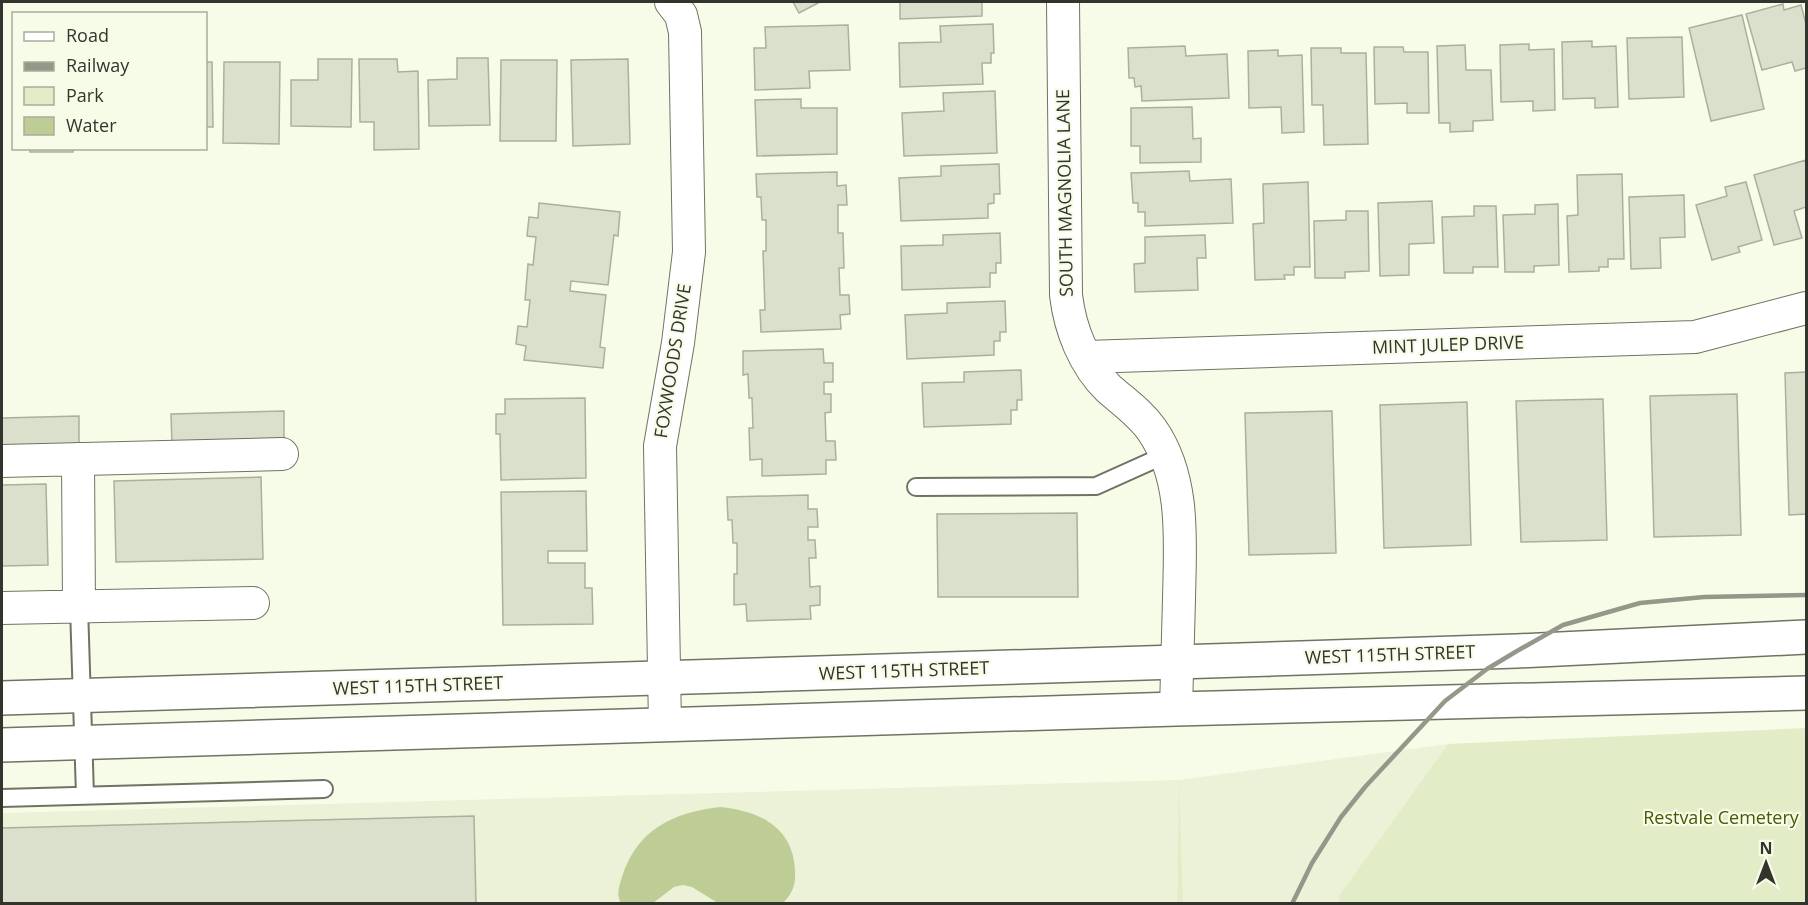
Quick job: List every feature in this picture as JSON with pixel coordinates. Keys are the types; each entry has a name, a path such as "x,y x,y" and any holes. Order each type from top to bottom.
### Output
{"street":[{"name":"FOXWOODS DRIVE","path":"665,725 660,446 678,343 690,252 685,32 681,15 671,2"},
{"name":"SOUTH MAGNOLIA LANE","path":"1063,2 1066,295 1073,331 1086,357 1108,388 1133,409 1152,430 1165,455 1175,488 1180,520 1176,709"},
{"name":"MINT JULEP DRIVE","path":"1086,357 1695,337 1806,308"},
{"path":"2,461 282,454"},
{"path":"78,459 79,607"},
{"path":"2,608 253,603"},
{"name":"WEST 115TH STREET","path":"2,698 1177,662 1528,650 1806,637"},
{"path":"2,745 1176,709 1806,693"}],"lane":[{"path":"916,488 1096,486 1165,455"},
{"path":"79,607 85,795"},
{"path":"2,798 324,789"}],"shaded area":[{"path":"1448,744 1340,896 1340,904 1183,903 1179,796 1177,904 2,903 2,813 1179,780"}],"green space":[{"name":"Restvale Cemetery","path":"1806,728 1806,903 1340,903 1339,896 1448,744"},
{"path":"1179,780 1183,903 1183,904 1177,903"}],"water":[{"path":"721,807 761,817 781,832 793,855 795,870 793,888 783,903 718,903 692,887 683,885 674,887 653,903 621,903 618,894 622,877 637,847 648,835 660,826 688,813"}],"building":[{"path":"793,2 820,2 799,13"},
{"path":"900,2 982,2 982,16 900,19"},
{"path":"1783,4 1784,10 1801,5 1806,24 1806,68 1795,71 1792,62 1762,70 1746,14"},
{"path":"1742,15 1764,109 1711,121 1689,28"},
{"path":"993,24 994,53 991,53 991,63 982,63 983,84 900,87 899,43 941,42 940,26"},
{"path":"848,25 850,70 809,71 810,88 755,90 754,48 766,48 765,27"},
{"path":"1682,37 1684,97 1629,99 1627,38"},
{"path":"1592,41 1592,47 1616,46 1618,107 1595,108 1595,98 1563,99 1562,42"},
{"path":"1529,44 1529,50 1554,49 1555,110 1533,111 1533,101 1501,102 1500,45"},
{"path":"1465,45 1466,70 1491,70 1493,120 1473,121 1473,131 1450,132 1450,123 1439,123 1437,46"},
{"path":"1185,46 1186,56 1227,54 1229,98 1142,101 1141,86 1135,87 1134,78 1129,78 1128,48"},
{"path":"1374,47 1403,47 1404,52 1428,52 1429,113 1407,113 1407,103 1375,104"},
{"path":"1311,48 1341,48 1341,53 1366,53 1368,144 1324,145 1323,105 1312,105"},
{"path":"1278,50 1278,56 1302,55 1304,132 1282,133 1281,107 1249,108 1248,51"},
{"path":"457,58 488,58 490,125 429,126 428,80 457,79"},
{"path":"318,59 352,59 351,127 291,126 291,80 318,80"},
{"path":"359,59 397,59 398,72 418,71 419,149 374,150 374,122 360,122"},
{"path":"628,59 630,144 573,146 571,60"},
{"path":"501,60 557,60 556,141 500,141"},
{"path":"207,62 212,62 213,127 207,127"},
{"path":"224,62 280,62 279,144 223,143"},
{"path":"995,91 997,153 904,156 902,113 944,111 943,93"},
{"path":"801,99 801,108 837,108 837,154 757,156 755,100"},
{"path":"1192,107 1193,139 1201,138 1201,162 1140,163 1140,146 1131,146 1131,108"},
{"path":"30,150 73,150 73,152 30,152"},
{"path":"1806,160 1806,207 1794,211 1802,238 1774,245 1754,175"},
{"path":"999,164 1000,194 994,194 994,203 988,204 988,218 901,221 899,178 941,176 941,166"},
{"path":"1189,171 1190,181 1231,179 1233,223 1145,226 1145,212 1138,212 1138,203 1133,203 1131,173"},
{"path":"837,172 837,186 846,185 847,205 838,205 838,233 843,233 844,268 839,268 840,295 849,295 850,314 840,315 841,329 761,332 760,310 765,310 763,251 766,251 766,220 762,220 761,197 757,197 756,174"},
{"path":"1622,174 1624,259 1608,259 1608,267 1599,267 1599,271 1569,272 1567,216 1578,215 1577,175"},
{"path":"1308,182 1310,267 1294,267 1294,275 1284,275 1285,279 1255,280 1253,224 1264,223 1263,184"},
{"path":"1746,182 1762,240 1738,247 1740,252 1712,260 1696,205 1727,196 1725,187"},
{"path":"1684,195 1685,237 1660,238 1661,268 1631,269 1629,197"},
{"path":"1432,201 1434,243 1409,244 1409,275 1380,276 1378,203"},
{"path":"539,203 620,212 618,236 614,235 608,285 571,281 570,291 606,295 600,347 605,348 603,368 524,360 526,346 516,344 518,326 527,327 530,300 525,300 528,264 533,265 536,237 527,236 529,217 538,218"},
{"path":"1558,204 1559,265 1534,266 1534,272 1505,272 1503,215 1535,214 1535,205"},
{"path":"1474,206 1496,206 1498,267 1473,267 1473,273 1444,273 1442,217 1474,216"},
{"path":"1346,211 1368,211 1369,271 1345,272 1345,278 1315,278 1314,221 1346,220"},
{"path":"1000,233 1001,263 996,263 996,273 990,273 990,287 902,290 901,246 943,245 943,235"},
{"path":"1205,235 1206,258 1197,258 1198,290 1135,292 1134,264 1145,263 1145,237"},
{"path":"1005,301 1006,332 1000,332 1000,341 994,341 994,355 907,359 905,315 947,313 947,303"},
{"path":"823,349 824,363 833,363 833,382 824,382 824,394 831,394 831,412 825,413 826,441 835,441 836,460 826,460 826,474 762,476 762,459 750,460 749,428 753,428 752,398 749,398 748,374 743,375 743,351"},
{"path":"1021,370 1022,400 1017,400 1017,410 1011,410 1011,424 924,427 922,383 964,382 964,372"},
{"path":"1806,372 1806,514 1789,515 1785,373"},
{"path":"1737,394 1741,535 1654,537 1650,396"},
{"path":"585,398 586,478 501,480 500,434 496,434 496,414 505,414 505,399"},
{"path":"1603,399 1607,540 1521,542 1516,401"},
{"path":"1467,402 1471,545 1384,548 1380,405"},
{"path":"284,411 284,443 172,445 171,414"},
{"path":"1332,411 1336,553 1249,555 1245,413"},
{"path":"79,416 79,448 2,449 2,418"},
{"path":"261,477 263,559 116,562 114,481"},
{"path":"46,484 48,565 2,566 2,485"},
{"path":"586,491 587,551 548,551 548,563 585,563 585,588 592,588 593,624 503,625 501,492"},
{"path":"808,495 808,509 817,509 818,527 808,527 808,540 815,540 816,558 809,558 810,587 820,586 820,605 810,606 811,619 747,621 746,604 734,605 737,543 733,543 732,520 728,520 727,497"},
{"path":"1077,513 1078,597 938,597 937,514"},
{"path":"474,816 476,904 2,904 2,828"}],"railway":[{"path":"1292,904 1312,863 1341,817 1365,787 1445,701 1487,669 1563,625 1640,603 1704,597 1806,595"}]}
